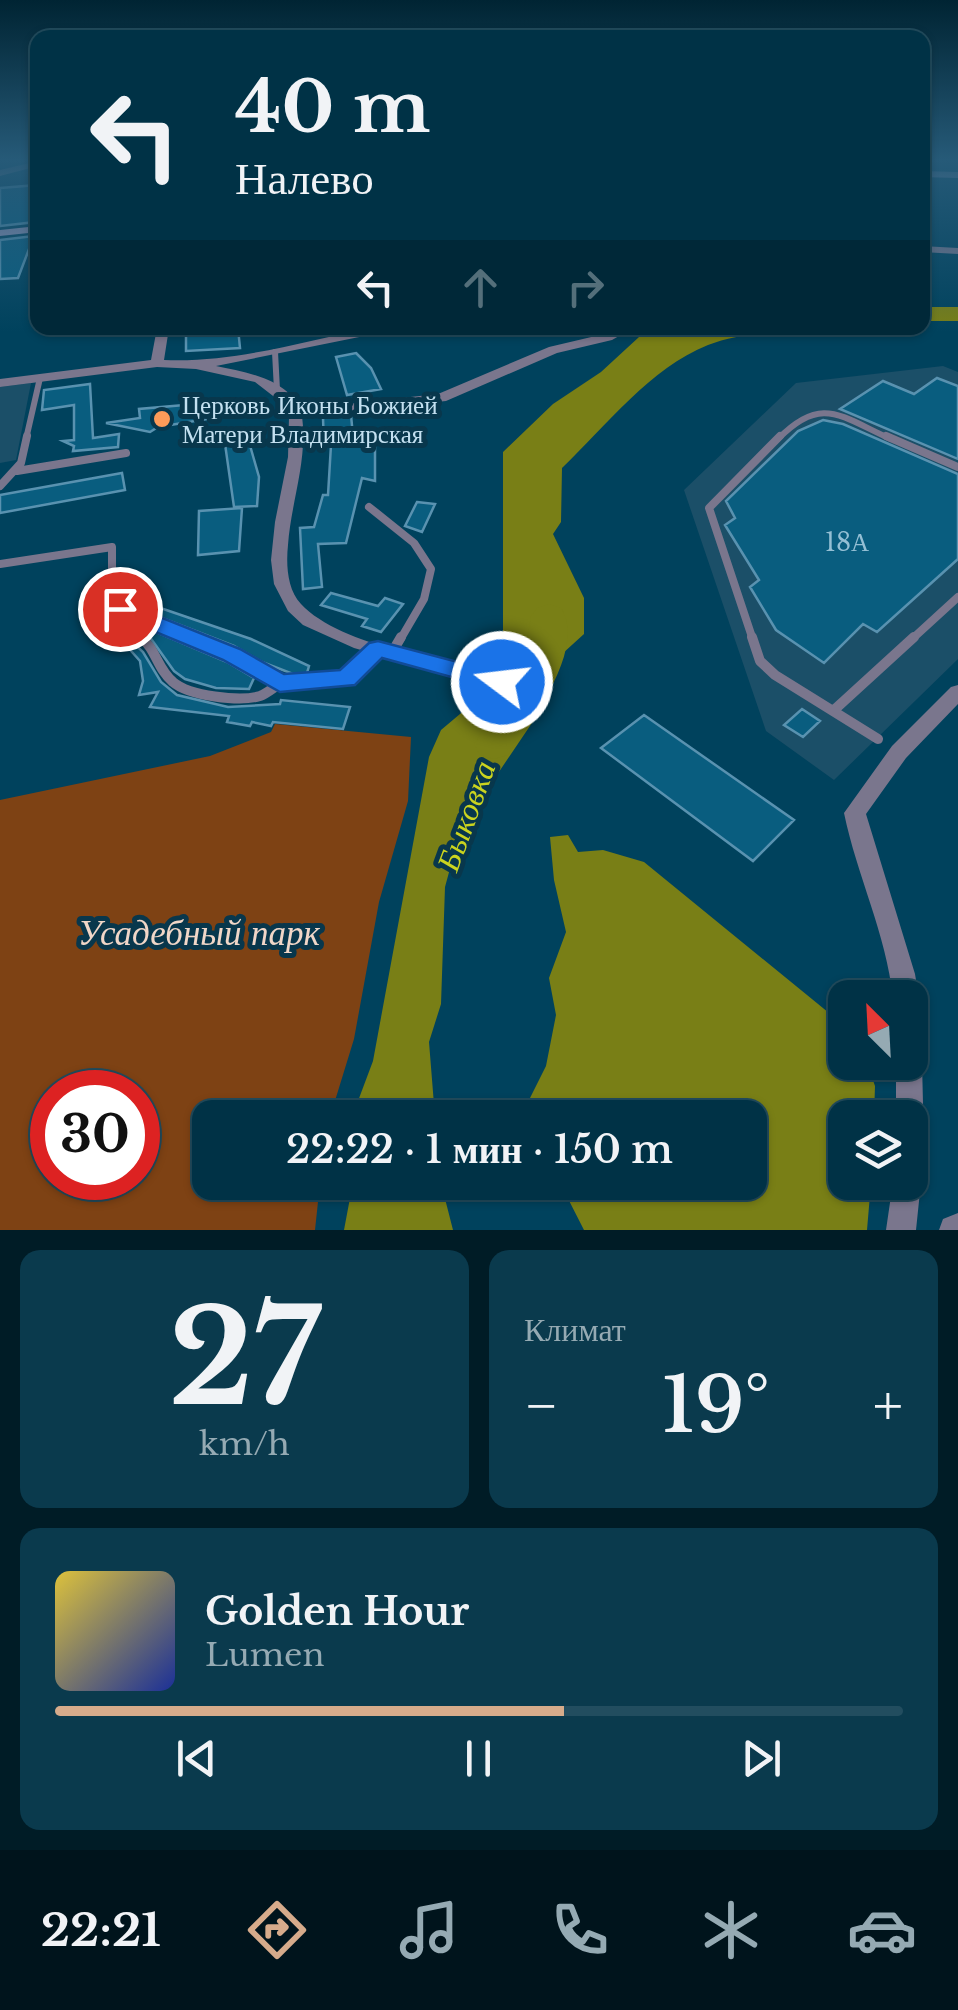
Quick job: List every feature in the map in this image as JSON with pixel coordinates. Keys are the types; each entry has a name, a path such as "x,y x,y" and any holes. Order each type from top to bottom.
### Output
{"street":[{"path":"0,232 30,229"},
{"path":"930,249 958,251"},
{"path":"158,363 162,335"},
{"path":"196,365 352,335"},
{"path":"296,413 441,398 554,350 613,335"},
{"path":"0,383 158,363 196,365 259,379 277,390 296,413 297,441 278,556 292,606 307,620 386,649 502,682"},
{"path":"902,980 855,812 899,752 958,692"},
{"path":"901,1230 905,1200"}],"lane":[{"path":"275,352 277,390"},
{"path":"17,471 40,378"},
{"path":"878,739 775,675 760,661 710,504 798,418 812,412 831,413 958,467"},
{"path":"0,486 17,471 126,453"},
{"path":"0,564 112,547 112,574 120,609 135,627 131,631 150,644 160,667 175,685 191,691 248,698 263,695 280,684 346,679 386,649 423,604 432,584 427,552 369,507"},
{"path":"833,711 958,598"},
{"path":"120,609 231,654 280,684"}],"shaded area":[{"path":"943,366 958,372 958,659 834,780 766,731 684,490 796,383"},
{"path":"31,383 16,460 0,463 0,387"}],"green space":[{"name":"Усадебный парк","path":"275,724 411,737 408,801 379,902 354,1039 335,1100 192,1100 192,1200 318,1200 315,1230 0,1230 0,800 210,756 271,732"}],"water":[{"path":"749,335 708,345 667,368 562,468 561,522 553,534 584,598 584,634 562,654 530,670 517,666 503,641 503,452 553,404 601,372 639,337"},
{"path":"479,698 518,703 534,720 461,828 445,887 441,1004 429,1042 434,1100 358,1100 373,1061 429,757 441,730"},
{"path":"568,835 578,852 603,850 644,862 828,1012 828,1080 873,1080 875,1086 875,1100 828,1100 828,1200 870,1200 867,1230 584,1230 569,1200 767,1200 767,1100 531,1100 546,1066 556,1015 549,978 566,932 554,880 550,837"},
{"path":"350,1200 445,1200 453,1230 344,1230"}],"building":[{"path":"0,217 30,217 30,223 0,226"},
{"path":"30,236 18,278 0,279 0,240"},
{"path":"186,335 239,335 240,348 186,351"},
{"path":"356,353 371,368 381,389 347,395 336,357"},
{"path":"937,378 958,386 958,459 840,409 883,381 914,394"},
{"path":"90,384 93,438 119,434 118,447 73,451 74,446 63,441 74,440 74,405 42,410 44,390"},
{"name":"Церковь Иконы Божией Матери Владимирская","path":"230,401 232,415 158,427 150,432 106,423 140,418 139,409"},
{"path":"351,415 353,436 375,434 375,481 362,478 346,543 318,544 322,587 303,589 300,528 314,527 323,495 328,495 331,445 324,445 323,418"},
{"path":"823,420 843,424 958,474 958,559 877,632 863,624 824,663 776,630 750,587 759,580 725,525 735,518 726,501 798,431"},
{"path":"249,442 259,477 257,506 234,507 225,444"},
{"path":"122,473 125,490 0,513 0,495"},
{"path":"417,502 435,504 422,532 405,526"},
{"path":"242,508 239,551 198,555 199,511"},
{"path":"105,577 110,597 110,634 94,609"},
{"path":"331,593 378,606 385,598 403,604 381,632 362,626 367,619 321,605"},
{"path":"137,600 251,639 309,666 307,673 293,674 131,606"},
{"path":"118,618 125,627 125,635 143,652 161,682 177,695 228,707 280,704 281,700 350,707 343,729 273,722 271,726 252,722 250,726 227,722 229,716 150,707 158,692 139,695 143,681 140,661 116,634 120,631 111,625"},
{"path":"142,626 227,662 254,678 249,689 216,688 185,679 174,671"},
{"path":"802,709 820,721 803,737 784,725"},
{"path":"644,715 794,820 753,861 601,748"}],"waterway":[{"name":"Быковка","path":"930,314 958,314"},
{"name":"Быковка","path":"494,744 541,669 549,616"}],"place":[{"name":"Церковь Иконы Божией Матери Владимирская","path":"162,419"}],"route":[{"path":"120,609 231,654 280,684 346,679 378,649 502,682"}]}
